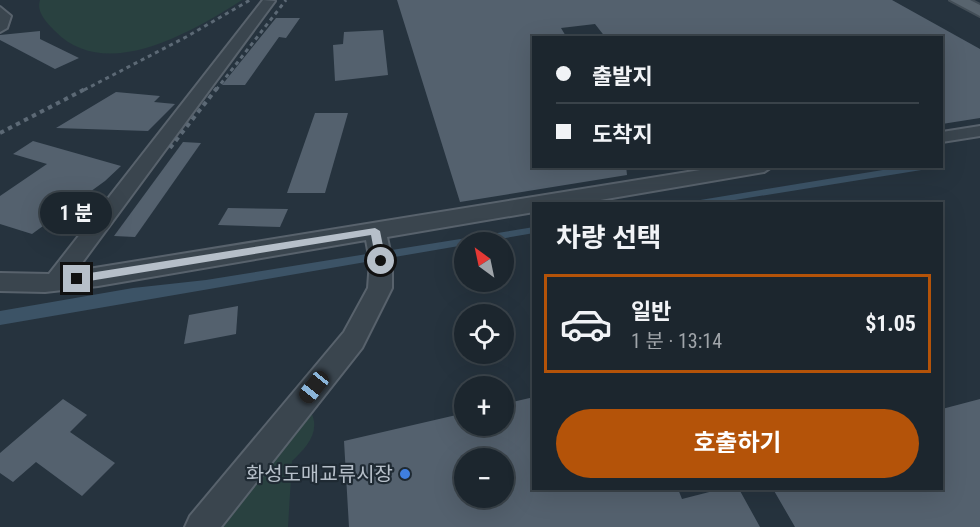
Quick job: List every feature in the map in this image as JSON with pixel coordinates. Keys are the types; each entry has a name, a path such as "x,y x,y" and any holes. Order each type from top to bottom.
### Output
{"main road":[{"path":"958,0 980,11"}],"street":[{"path":"57,281 269,1"},
{"path":"0,10 4,16 0,28"},
{"path":"943,137 980,131"},
{"path":"548,202 752,168"},
{"path":"0,282 57,281 378,247 532,205"},
{"path":"201,527 353,340 380,288 378,247"}],"green space":[{"path":"40,0 242,0 199,25 149,47 124,53 99,53 76,46 55,31 41,13"},
{"path":"311,412 314,426 311,439 292,461 288,527 211,527"}],"water":[{"path":"895,168 934,168 722,202 688,202"},
{"path":"532,227 532,233 514,236 514,232 503,232"},
{"path":"454,240 454,247 0,325 0,311 133,288 206,280"}],"building":[{"path":"397,0 892,0 980,49 980,118 943,124 943,36 604,36 595,24 561,28 566,36 532,36 532,168 626,168 627,175 460,202"},
{"path":"276,18 300,18 286,38 279,37 245,85 222,85"},
{"path":"383,30 388,75 335,81 333,45 343,44 344,32"},
{"path":"40,31 40,39 79,58 55,69 0,40 0,35"},
{"path":"116,92 160,96 154,102 175,104 148,131 56,128"},
{"path":"315,113 348,113 325,193 287,193"},
{"path":"33,141 121,166 105,181 32,234 0,224 0,196 47,164 13,154"},
{"path":"183,142 201,143 135,237 114,236"},
{"path":"228,208 288,209 280,227 218,225"},
{"path":"238,306 236,334 184,344 189,315"},
{"name":"화성도매교류시장","path":"532,397 532,490 678,490 682,499 717,490 740,490 760,527 349,527 344,441 454,416 454,436 514,436 514,402"},
{"path":"63,399 87,415 70,432 115,463 82,496 36,462 13,482 0,473 0,453"},
{"path":"980,399 980,527 795,527 774,490 943,490 943,409"}],"railway":[{"path":"84,90 186,37 250,0"},
{"path":"216,90 286,0"},
{"path":"0,133 87,88"},
{"path":"170,148 217,88"}],"place":[{"name":"화성도매교류시장","path":"405,474"}],"route":[{"path":"77,279 375,231 381,261"}]}
